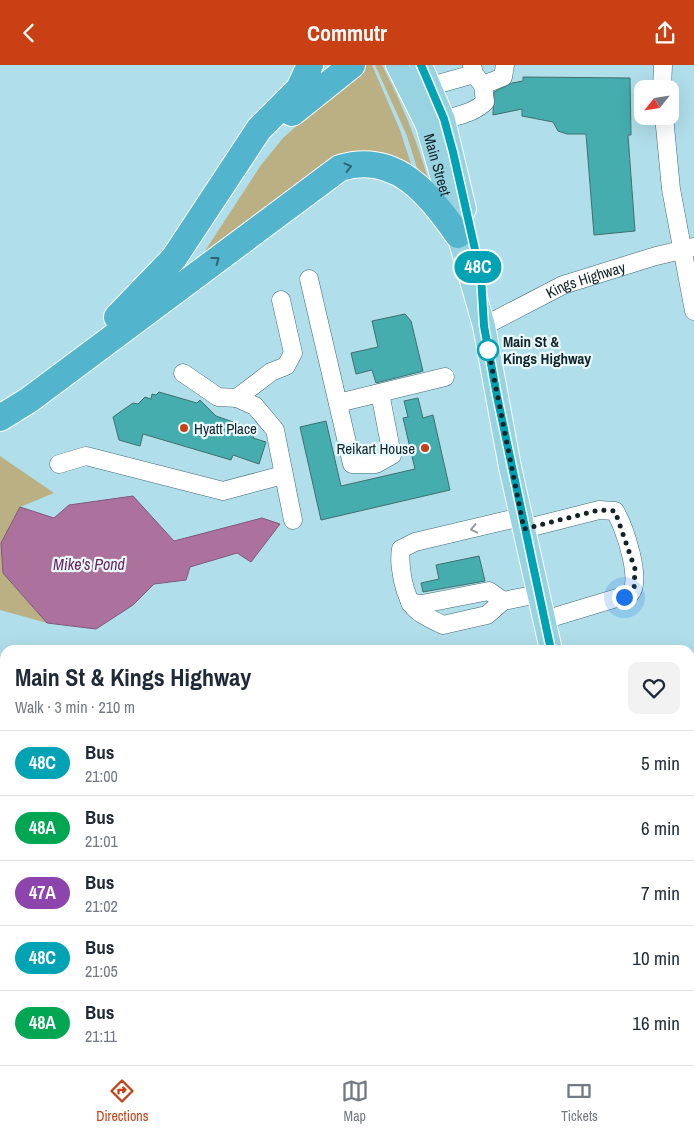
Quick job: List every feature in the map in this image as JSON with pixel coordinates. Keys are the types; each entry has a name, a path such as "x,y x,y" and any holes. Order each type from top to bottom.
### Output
{"highway":[{"path":"299,89 310,65"},
{"path":"0,405 101,331 153,281 195,229 259,129 299,89 332,65"},
{"path":"121,331 157,296 195,251 264,142 297,108 352,65"},
{"path":"0,419 29,400 334,172 351,165 381,165 396,170 426,196 458,235"}],"main road":[{"name":"Main Street","path":"397,65 427,126 484,326 522,523 549,645"},
{"path":"407,65 429,105 444,119"},
{"name":"Main Street","path":"421,65 444,119 481,276 484,326"},
{"path":"431,86 438,65"}],"street":[{"path":"431,86 476,75 503,77 506,65"},
{"path":"662,80 663,65"},
{"path":"444,119 472,111 482,106 485,102 476,75"},
{"path":"665,125 671,189 688,248 694,311"},
{"name":"Kings Highway","path":"484,326 563,285 688,248"},
{"path":"309,279 352,464 376,464 392,455 380,393"},
{"path":"238,398 271,372 286,366 293,353 281,300"},
{"path":"183,373 218,397 238,398 255,406 275,430 293,520"},
{"path":"338,403 445,377"},
{"path":"59,464 86,456 223,491 284,475"},
{"path":"538,594 499,598 489,591 421,606 407,600 399,560 401,549 415,543 522,523 599,510 615,511 635,569 636,581 634,590 630,594 544,620"},
{"path":"421,606 424,616 443,625 487,615 499,598"}],"shaded area":[{"path":"365,65 372,65 400,130 414,173 377,158 201,257 261,165 283,138"},
{"path":"375,65 382,65 396,94 414,137 429,182 418,171 407,136"},
{"path":"0,456 54,493 20,507 3,573 47,623 0,610"}],"water":[{"name":"Mike's Pond","path":"133,496 174,541 262,518 280,524 251,562 237,553 190,567 186,580 154,584 133,605 96,629 47,623 3,573 1,543 20,507 54,518 69,505"}],"building":[{"path":"523,77 630,78 631,135 628,135 635,231 594,235 586,134 567,134 558,131 553,122 522,116 522,109 493,115 494,92 512,83 523,81"},
{"path":"405,314 411,321 423,371 376,383 372,370 356,374 351,353 378,347 372,321"},
{"name":"Hyatt Place","path":"159,392 197,403 200,400 216,416 256,430 253,438 266,442 259,464 233,455 231,460 143,434 140,446 119,440 113,417 133,403 138,404 145,397 151,399 152,394 156,395"},
{"name":"Reikart House","path":"418,398 423,418 433,415 450,490 321,520 300,427 326,421 341,486 415,469 403,418 408,417 404,401"},
{"path":"479,556 485,581 423,592 421,583 439,579 436,565"}],"bus line":[{"name":"48C","path":"421,65 444,119 481,276 484,326 510,467 550,645"}],"place":[{"name":"Main St & Kings Highway","path":"488,350"},
{"name":"Hyatt Place","path":"184,428"},
{"name":"Reikart House","path":"425,448"}],"route":[{"path":"488,350 487,343 510,467 524,529 599,510 615,511 635,569 636,581 634,590 624,597"}]}
